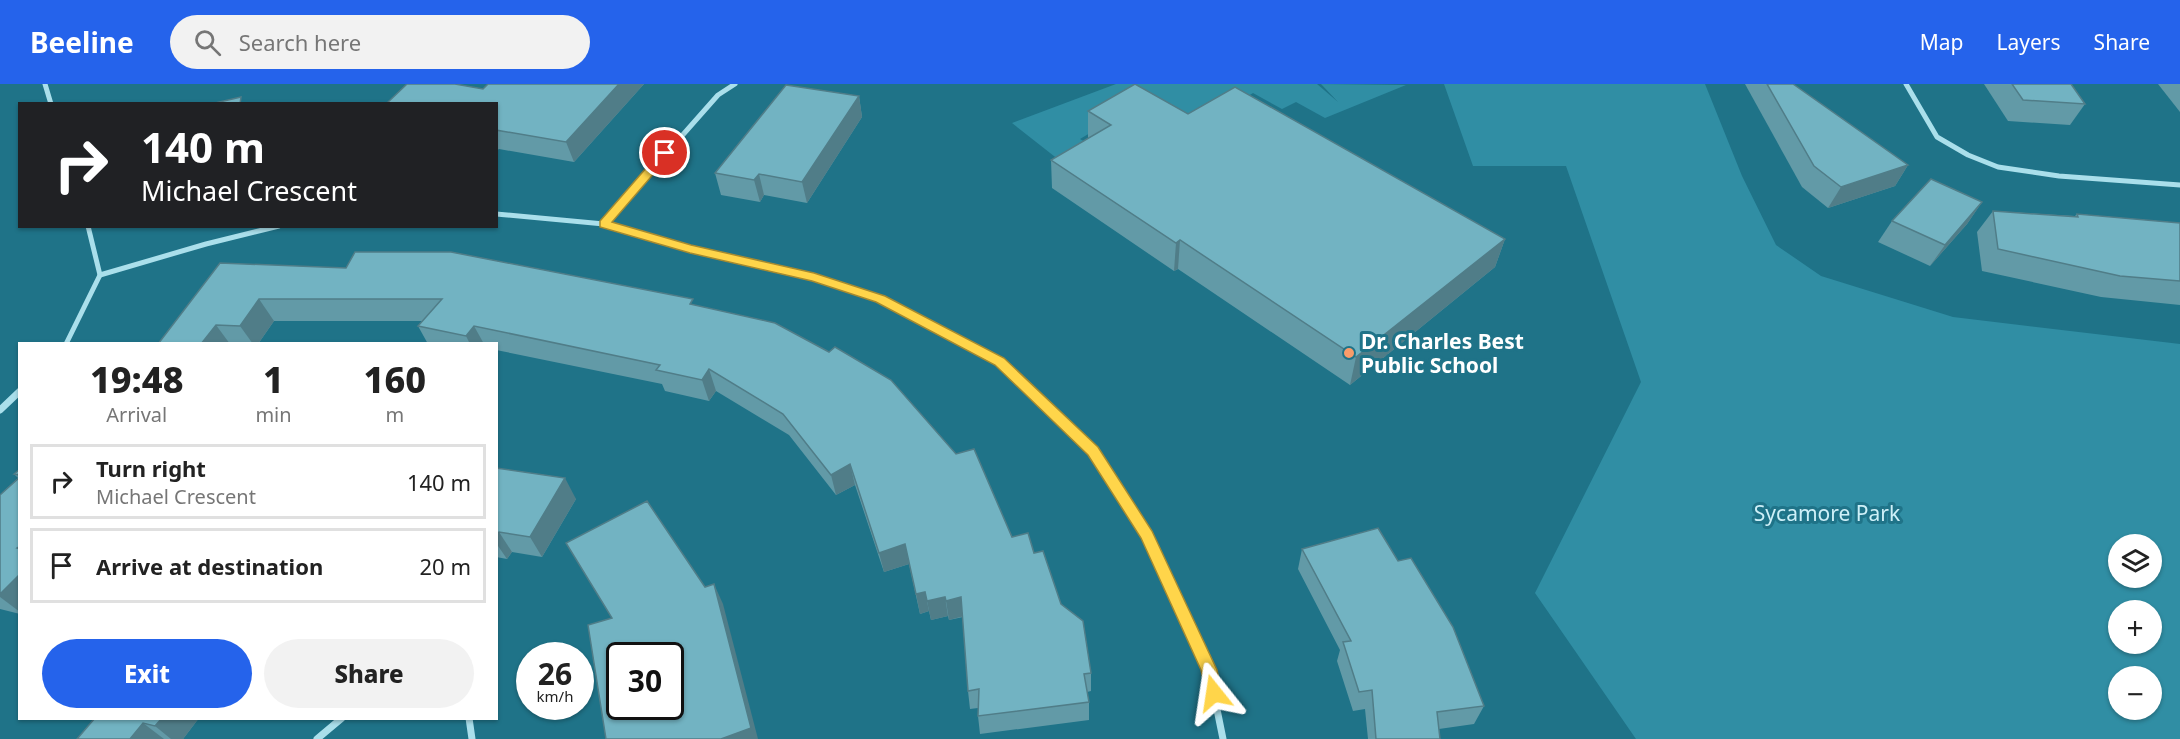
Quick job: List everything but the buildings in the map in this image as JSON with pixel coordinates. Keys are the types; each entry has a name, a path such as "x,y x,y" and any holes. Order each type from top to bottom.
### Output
{"street":[{"path":"45,84 50,102"},
{"path":"604,224 718,95 735,84"},
{"path":"1906,84 1937,137 1968,155 1998,167 2059,176 2180,185"},
{"path":"498,214 604,224 690,249 814,278 880,299 1000,362 1093,451 1147,535 1209,670 1223,739"},
{"path":"67,342 100,275 88,228"},
{"path":"100,275 271,228"},
{"path":"0,410 18,393"},
{"path":"317,739 340,720"},
{"path":"469,720 472,739"}],"green space":[{"path":"1116,84 1317,84 1338,102 1321,84 1406,85 1325,118 1296,102 1282,109 1253,93 1187,135 1137,105 1080,139 1104,153 1073,171 1012,123"},
{"name":"Sycamore Park","path":"1444,84 1705,84 1742,176 1776,245 1821,276 1953,317 2180,344 2180,739 1636,739 1535,593 1641,382 1566,166 1473,166"}],"place":[{"name":"Dr. Charles Best Public School","path":"1349,353"}],"route":[{"path":"665,153 604,224 690,249 814,278 880,299 1000,362 1093,451 1147,535 1209,670 1214,693"}]}
